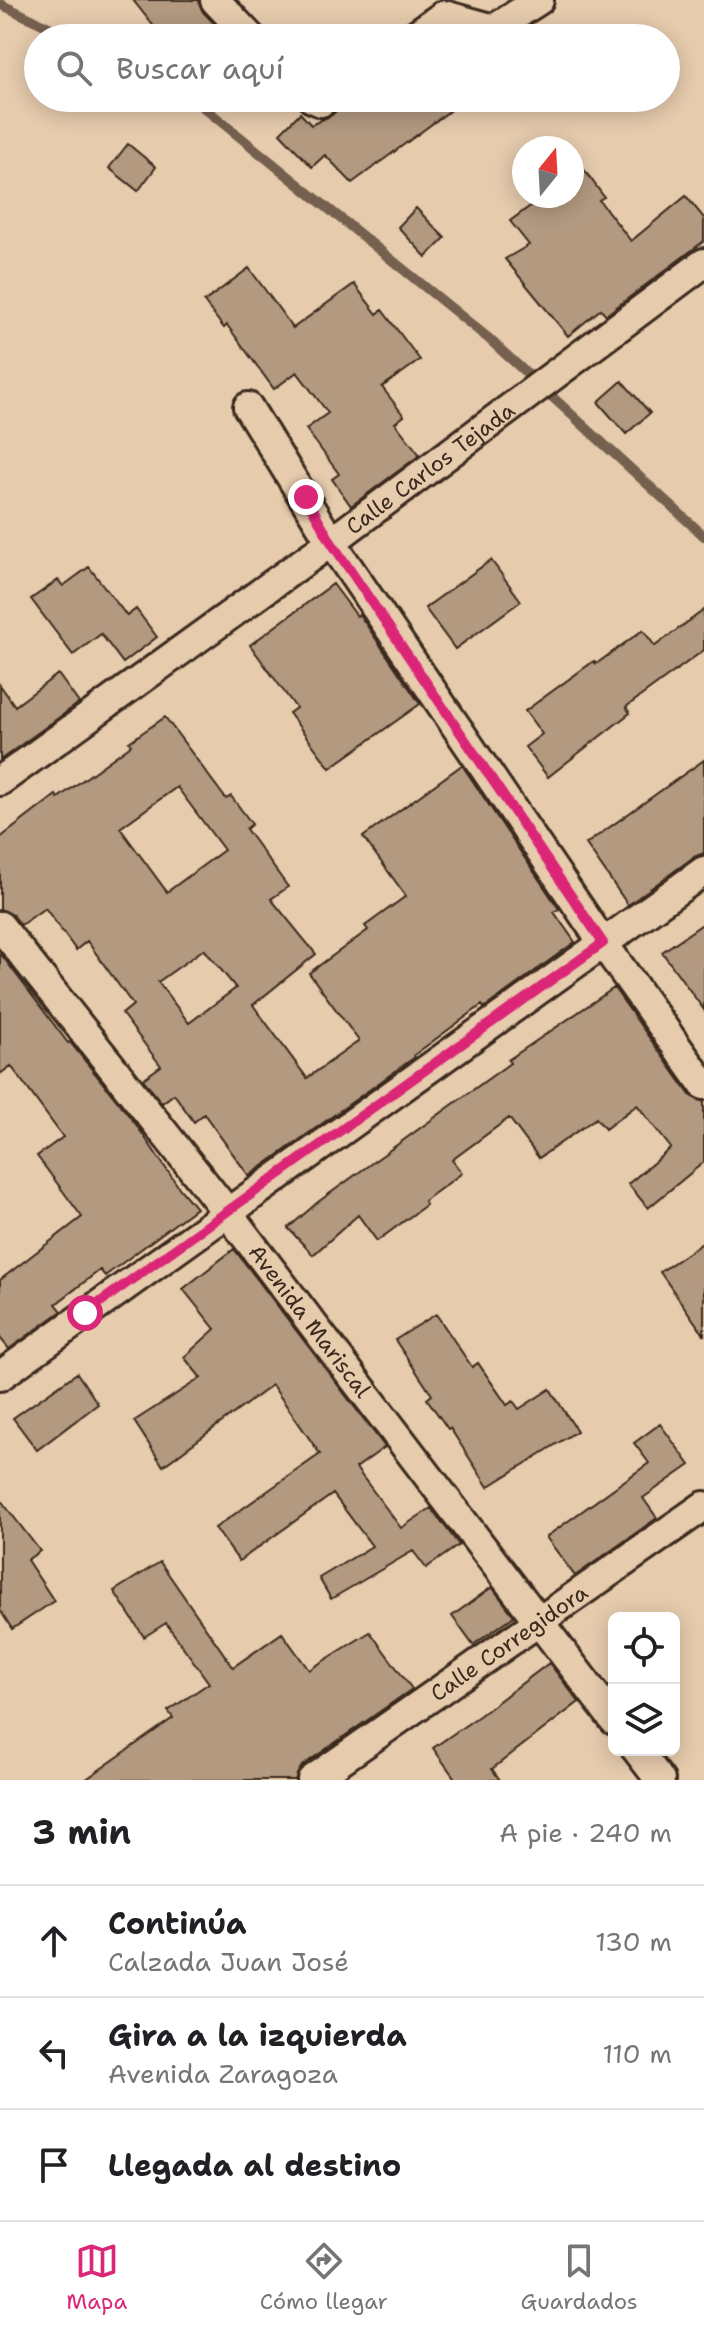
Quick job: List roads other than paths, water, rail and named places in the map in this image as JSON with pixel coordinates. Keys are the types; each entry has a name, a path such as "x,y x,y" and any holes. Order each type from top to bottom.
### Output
{"street":[{"path":"215,0 238,24"},
{"path":"502,24 539,0"},
{"path":"424,24 439,7 482,24"},
{"name":"Calle Carlos Tejada","path":"0,781 331,542 704,263"},
{"path":"248,407 331,542 603,943 704,1085"},
{"path":"0,1376 704,871"},
{"name":"Avenida Mariscal","path":"0,926 227,1212 608,1712"},
{"name":"Calle Corregidora","path":"312,1780 704,1506"},
{"path":"642,1756 660,1780"}],"waterway":[{"path":"0,4 42,24"},
{"path":"209,112 488,338 704,536"}]}
